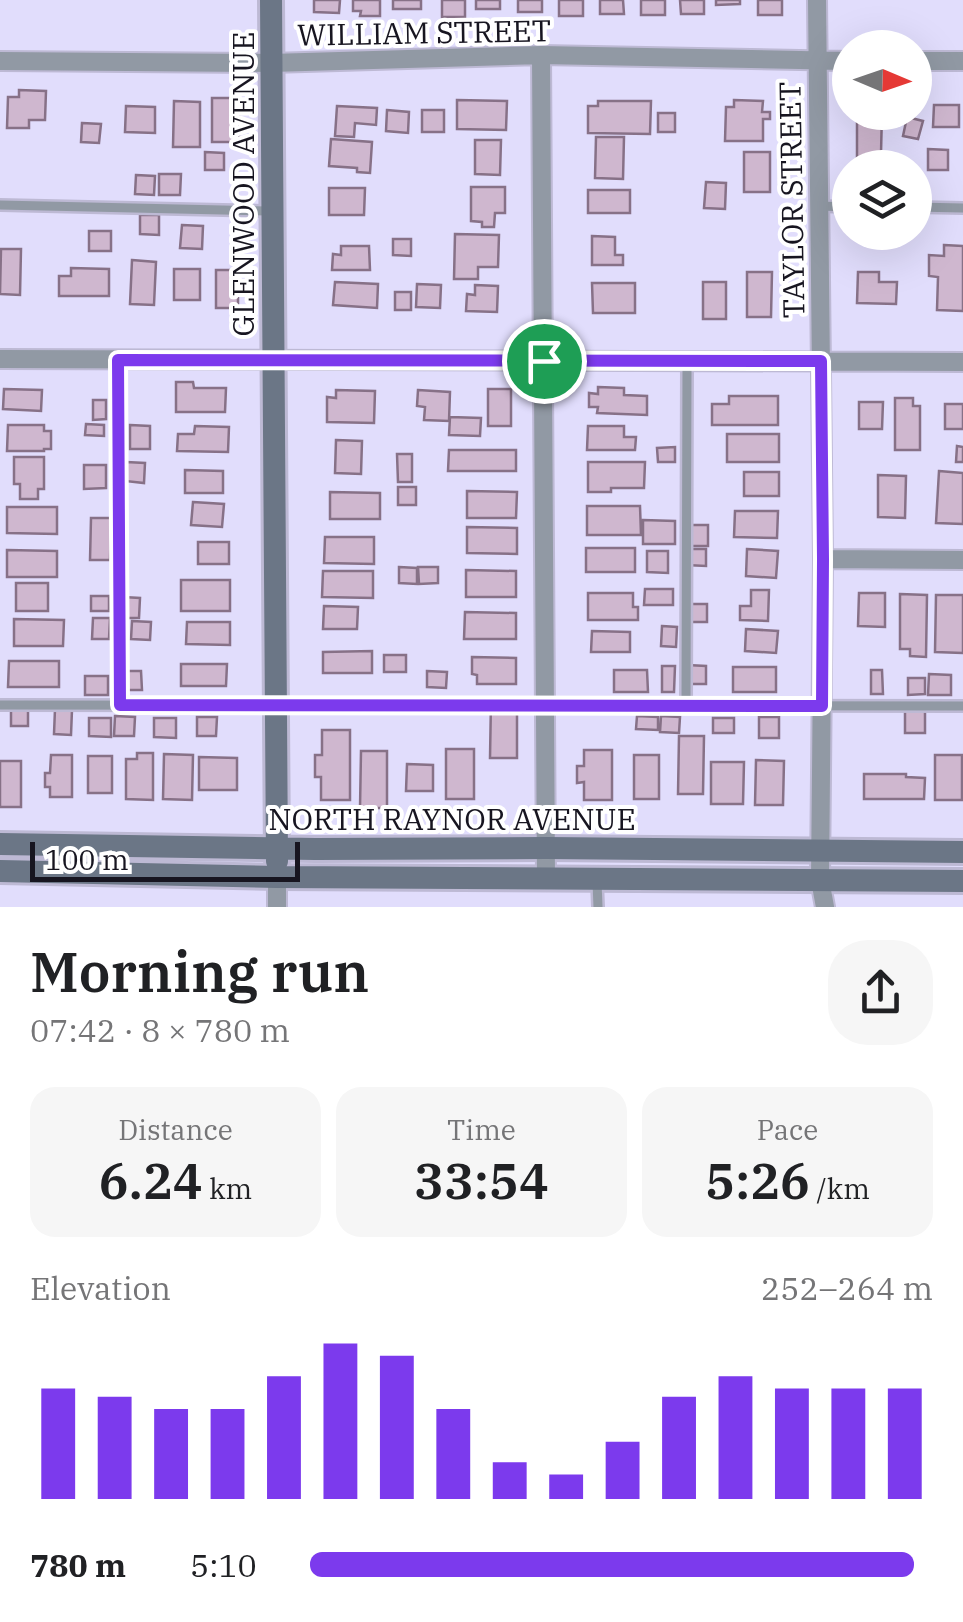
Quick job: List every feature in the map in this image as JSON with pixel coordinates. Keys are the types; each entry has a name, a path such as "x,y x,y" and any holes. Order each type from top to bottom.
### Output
{"main road":[{"name":"GLENWOOD AVENUE","path":"271,0 277,877"},
{"name":"NORTH RAYNOR AVENUE","path":"0,844 963,852"},
{"path":"686,849 686,879"},
{"name":"NORTH RAYNOR AVENUE","path":"0,871 277,877 963,881"}],"street":[{"name":"TAYLOR STREET","path":"817,0 823,559 820,880 826,907"},
{"name":"WILLIAM STREET","path":"0,61 271,63 541,55 832,61"},
{"path":"541,55 546,878"},
{"path":"932,61 963,61"},
{"path":"0,360 963,362"},
{"path":"823,559 963,560"},
{"name":"GLENWOOD AVENUE","path":"276,907 277,877"},
{"name":"TAYLOR STREET","path":"810,907 820,880"}],"lane":[{"path":"0,205 272,211"},
{"path":"818,206 832,206"},
{"path":"932,207 963,208"},
{"path":"118,360 120,705"},
{"path":"686,360 686,705"},
{"path":"0,704 963,706"},
{"path":"597,879 598,907"}],"building":[{"path":"314,0 340,0 339,13 314,12"},
{"path":"353,0 380,0 380,16 360,16 361,11 353,11"},
{"path":"393,0 421,0 421,9 393,9"},
{"path":"442,0 465,0 465,17 442,17"},
{"path":"476,0 500,0 500,9 476,9"},
{"path":"518,0 542,0 542,12 518,12"},
{"path":"559,0 583,0 583,16 559,16"},
{"path":"600,0 623,0 624,14 600,14"},
{"path":"641,0 665,0 665,15 641,15"},
{"path":"680,0 704,0 704,14 681,14"},
{"path":"716,0 740,0 740,4 716,5"},
{"path":"758,0 782,0 782,15 758,15"},
{"path":"19,90 46,91 45,120 29,120 29,128 7,128 8,97 19,97"},
{"path":"212,98 239,98 239,142 212,142"},
{"path":"457,100 507,101 506,130 457,129"},
{"path":"734,100 763,101 762,112 770,112 770,119 763,119 763,141 725,141 726,107 734,107"},
{"path":"174,101 200,102 200,147 173,147"},
{"path":"598,101 651,101 650,134 588,133 588,106 598,106"},
{"path":"934,105 959,105 959,127 933,127"},
{"path":"126,106 155,107 155,133 125,132"},
{"path":"337,106 377,108 376,125 355,123 354,137 335,136"},
{"path":"387,110 409,112 408,133 386,131"},
{"path":"422,110 444,110 444,132 422,132"},
{"path":"658,113 675,113 675,132 658,132"},
{"path":"82,123 101,124 99,143 81,142"},
{"path":"857,130 882,130 881,150 857,150"},
{"path":"904,130 920,130 918,139 903,136"},
{"path":"596,137 624,137 623,179 595,178"},
{"path":"331,139 372,142 370,173 329,166"},
{"path":"475,140 501,140 500,175 475,174"},
{"path":"928,149 948,150 948,170 932,170 932,150"},
{"path":"205,152 224,153 224,170 205,170"},
{"path":"744,152 770,152 770,192 744,192"},
{"path":"159,174 181,174 180,195 159,195"},
{"path":"136,175 155,176 154,195 135,194"},
{"path":"706,182 726,183 725,209 704,208"},
{"path":"471,187 505,187 505,213 495,213 494,227 482,227 482,222 471,221"},
{"path":"329,188 365,188 364,215 329,215"},
{"path":"588,190 630,190 630,213 588,213"},
{"path":"140,215 159,215 159,235 140,234"},
{"path":"182,225 203,226 202,249 180,248"},
{"path":"89,231 111,231 111,251 89,251"},
{"path":"455,234 499,235 498,267 478,267 478,279 454,279"},
{"path":"592,236 615,237 615,255 623,255 623,265 592,265"},
{"path":"393,239 411,239 411,256 393,255"},
{"path":"944,245 963,246 963,311 937,310 938,277 929,276 929,255 944,256"},
{"path":"341,246 369,246 370,270 332,270 333,254 341,255"},
{"path":"1,249 21,249 20,295 0,294"},
{"path":"132,260 156,262 154,305 130,304"},
{"path":"71,268 109,269 109,296 59,296 59,276 71,276"},
{"path":"174,269 200,269 200,300 174,300"},
{"path":"216,270 238,270 238,308 216,308"},
{"path":"747,272 772,272 771,317 747,317"},
{"path":"858,272 879,272 879,282 897,282 896,304 857,303"},
{"path":"335,282 378,284 377,308 333,305"},
{"path":"703,282 726,282 726,319 703,319"},
{"path":"592,283 635,283 635,313 593,313"},
{"path":"417,284 441,285 440,308 416,307"},
{"path":"475,285 498,286 497,312 466,311 467,294 475,295"},
{"path":"395,292 411,292 411,310 395,310"},
{"path":"176,382 193,382 194,388 226,388 225,412 176,412"},
{"path":"598,387 624,388 624,395 647,396 647,415 597,413 598,407 589,407 589,393 598,394"},
{"path":"4,389 42,390 41,411 3,409"},
{"path":"488,389 511,389 511,426 488,426"},
{"path":"336,390 375,391 374,423 327,422 327,397 336,398"},
{"path":"418,390 450,392 449,421 424,420 425,407 417,406"},
{"path":"729,396 778,396 778,425 712,425 712,404 729,404"},
{"path":"895,398 913,398 913,406 920,406 920,450 895,450"},
{"path":"93,400 106,400 106,419 93,420"},
{"path":"859,402 883,402 882,429 859,429"},
{"path":"945,404 963,404 963,429 945,429"},
{"path":"450,417 481,418 480,436 449,435"},
{"path":"86,424 104,425 104,436 85,435"},
{"path":"8,425 44,425 44,431 51,431 51,449 7,451"},
{"path":"130,425 150,426 150,449 130,449"},
{"path":"195,426 229,427 228,452 177,451 178,434 194,434"},
{"path":"588,426 624,426 624,437 636,437 635,450 587,450"},
{"path":"727,434 779,434 779,462 727,462"},
{"path":"336,440 362,441 361,474 335,473"},
{"path":"957,446 963,447 963,462 956,462"},
{"path":"675,447 675,462 658,462 657,448"},
{"path":"449,450 516,450 516,471 448,471"},
{"path":"397,454 412,454 412,482 398,482"},
{"path":"14,457 44,457 44,489 38,489 38,499 20,499 20,484 14,484"},
{"path":"126,462 145,463 144,483 125,481"},
{"path":"588,462 645,462 644,488 588,492"},
{"path":"84,465 106,465 106,488 84,489"},
{"path":"185,470 223,471 223,493 185,493"},
{"path":"939,471 963,473 963,524 936,523"},
{"path":"744,472 779,472 779,496 744,496"},
{"path":"878,475 906,476 905,518 878,517"},
{"path":"398,487 416,487 416,505 398,505"},
{"path":"467,491 517,492 516,518 467,518"},
{"path":"330,492 380,493 380,519 330,519"},
{"path":"193,502 224,504 222,527 191,525"},
{"path":"587,506 640,506 641,535 587,535"},
{"path":"7,507 57,507 57,534 7,533"},
{"path":"735,511 778,511 777,538 734,537"},
{"path":"91,518 111,518 110,560 90,560"},
{"path":"643,520 675,521 675,544 643,544"},
{"path":"688,525 708,525 708,546 688,546"},
{"path":"467,527 517,528 517,554 467,553"},
{"path":"325,537 374,537 374,564 324,563"},
{"path":"198,542 229,542 229,564 198,564"},
{"path":"586,548 635,548 635,572 586,572"},
{"path":"687,549 706,549 706,566 686,565"},
{"path":"747,549 778,551 776,578 746,576"},
{"path":"7,550 57,551 57,577 7,577"},
{"path":"647,551 668,551 668,573 647,572"},
{"path":"399,567 417,568 417,584 399,583"},
{"path":"418,567 438,567 438,583 419,584"},
{"path":"466,570 516,571 516,597 466,597"},
{"path":"323,571 373,571 373,598 322,597"},
{"path":"181,580 230,580 230,611 181,611"},
{"path":"16,583 48,583 48,611 16,611"},
{"path":"645,589 673,589 673,605 644,605"},
{"path":"751,590 769,590 768,621 740,620 740,606 751,606"},
{"path":"588,593 633,593 638,620 588,620"},
{"path":"859,593 885,593 885,627 858,626"},
{"path":"900,594 927,595 926,657 910,656 910,649 900,649"},
{"path":"936,595 963,595 963,653 935,652"},
{"path":"91,596 109,596 109,611 91,611"},
{"path":"123,597 140,598 139,618 122,618"},
{"path":"687,604 707,604 707,622 687,622"},
{"path":"324,606 358,607 357,629 323,629"},
{"path":"465,612 516,613 516,639 464,639"},
{"path":"93,618 110,618 109,639 92,639"},
{"path":"14,619 64,620 63,646 14,646"},
{"path":"132,621 151,622 150,640 131,639"},
{"path":"187,622 230,622 230,645 186,644"},
{"path":"662,626 677,627 676,647 661,646"},
{"path":"746,629 778,631 776,653 745,651"},
{"path":"592,631 630,632 630,652 591,652"},
{"path":"372,651 372,673 323,673 323,652"},
{"path":"384,655 406,655 406,672 384,672"},
{"path":"472,657 516,658 516,684 477,684 477,675 472,674"},
{"path":"9,661 59,661 59,687 8,687"},
{"path":"181,664 227,664 226,686 181,686"},
{"path":"687,665 706,666 706,684 687,684"},
{"path":"662,666 675,666 674,692 662,692"},
{"path":"733,667 776,667 776,692 733,692"},
{"path":"614,670 647,670 648,692 614,692"},
{"path":"871,670 882,670 883,694 871,694"},
{"path":"122,671 141,671 142,690 122,690"},
{"path":"427,671 447,672 446,688 427,687"},
{"path":"929,674 951,675 951,695 928,695"},
{"path":"85,676 108,676 108,695 85,695"},
{"path":"908,678 925,678 925,694 908,695"},
{"path":"491,700 517,701 517,758 490,758"},
{"path":"905,704 925,704 925,733 905,733"},
{"path":"11,709 28,709 28,726 11,726"},
{"path":"55,709 72,710 71,735 54,734"},
{"path":"115,716 135,717 134,736 114,736"},
{"path":"637,716 658,717 658,730 636,729"},
{"path":"661,716 680,717 679,733 660,732"},
{"path":"197,717 217,717 216,736 197,736"},
{"path":"759,717 779,717 779,738 759,738"},
{"path":"89,718 111,718 111,737 89,736"},
{"path":"154,718 176,718 176,738 154,737"},
{"path":"713,718 734,718 734,733 713,733"},
{"path":"322,730 350,730 350,800 321,800 321,777 315,777 315,755 322,755"},
{"path":"679,736 704,736 703,794 678,794"},
{"path":"446,749 474,749 474,799 446,799"},
{"path":"584,750 612,750 612,800 584,800 584,782 577,783 577,766 584,766"},
{"path":"361,751 387,751 387,808 360,808"},
{"path":"137,753 153,753 153,800 126,799 126,759 137,759"},
{"path":"164,754 193,755 192,800 163,799"},
{"path":"51,755 72,755 72,797 50,797 50,787 45,787"},
{"path":"634,755 659,755 659,799 634,799"},
{"path":"935,755 962,755 962,800 935,800"},
{"path":"88,756 112,756 112,793 88,793"},
{"path":"199,757 237,758 237,790 199,790"},
{"path":"756,760 784,761 783,805 755,805"},
{"path":"0,761 21,761 21,807 0,807"},
{"path":"711,762 744,762 743,804 711,804"},
{"path":"407,764 433,765 433,791 406,791"},
{"path":"864,774 925,778 924,799 864,799"}],"route":[{"path":"118,360 544,361 821,361 822,706 120,705 118,360"}]}
